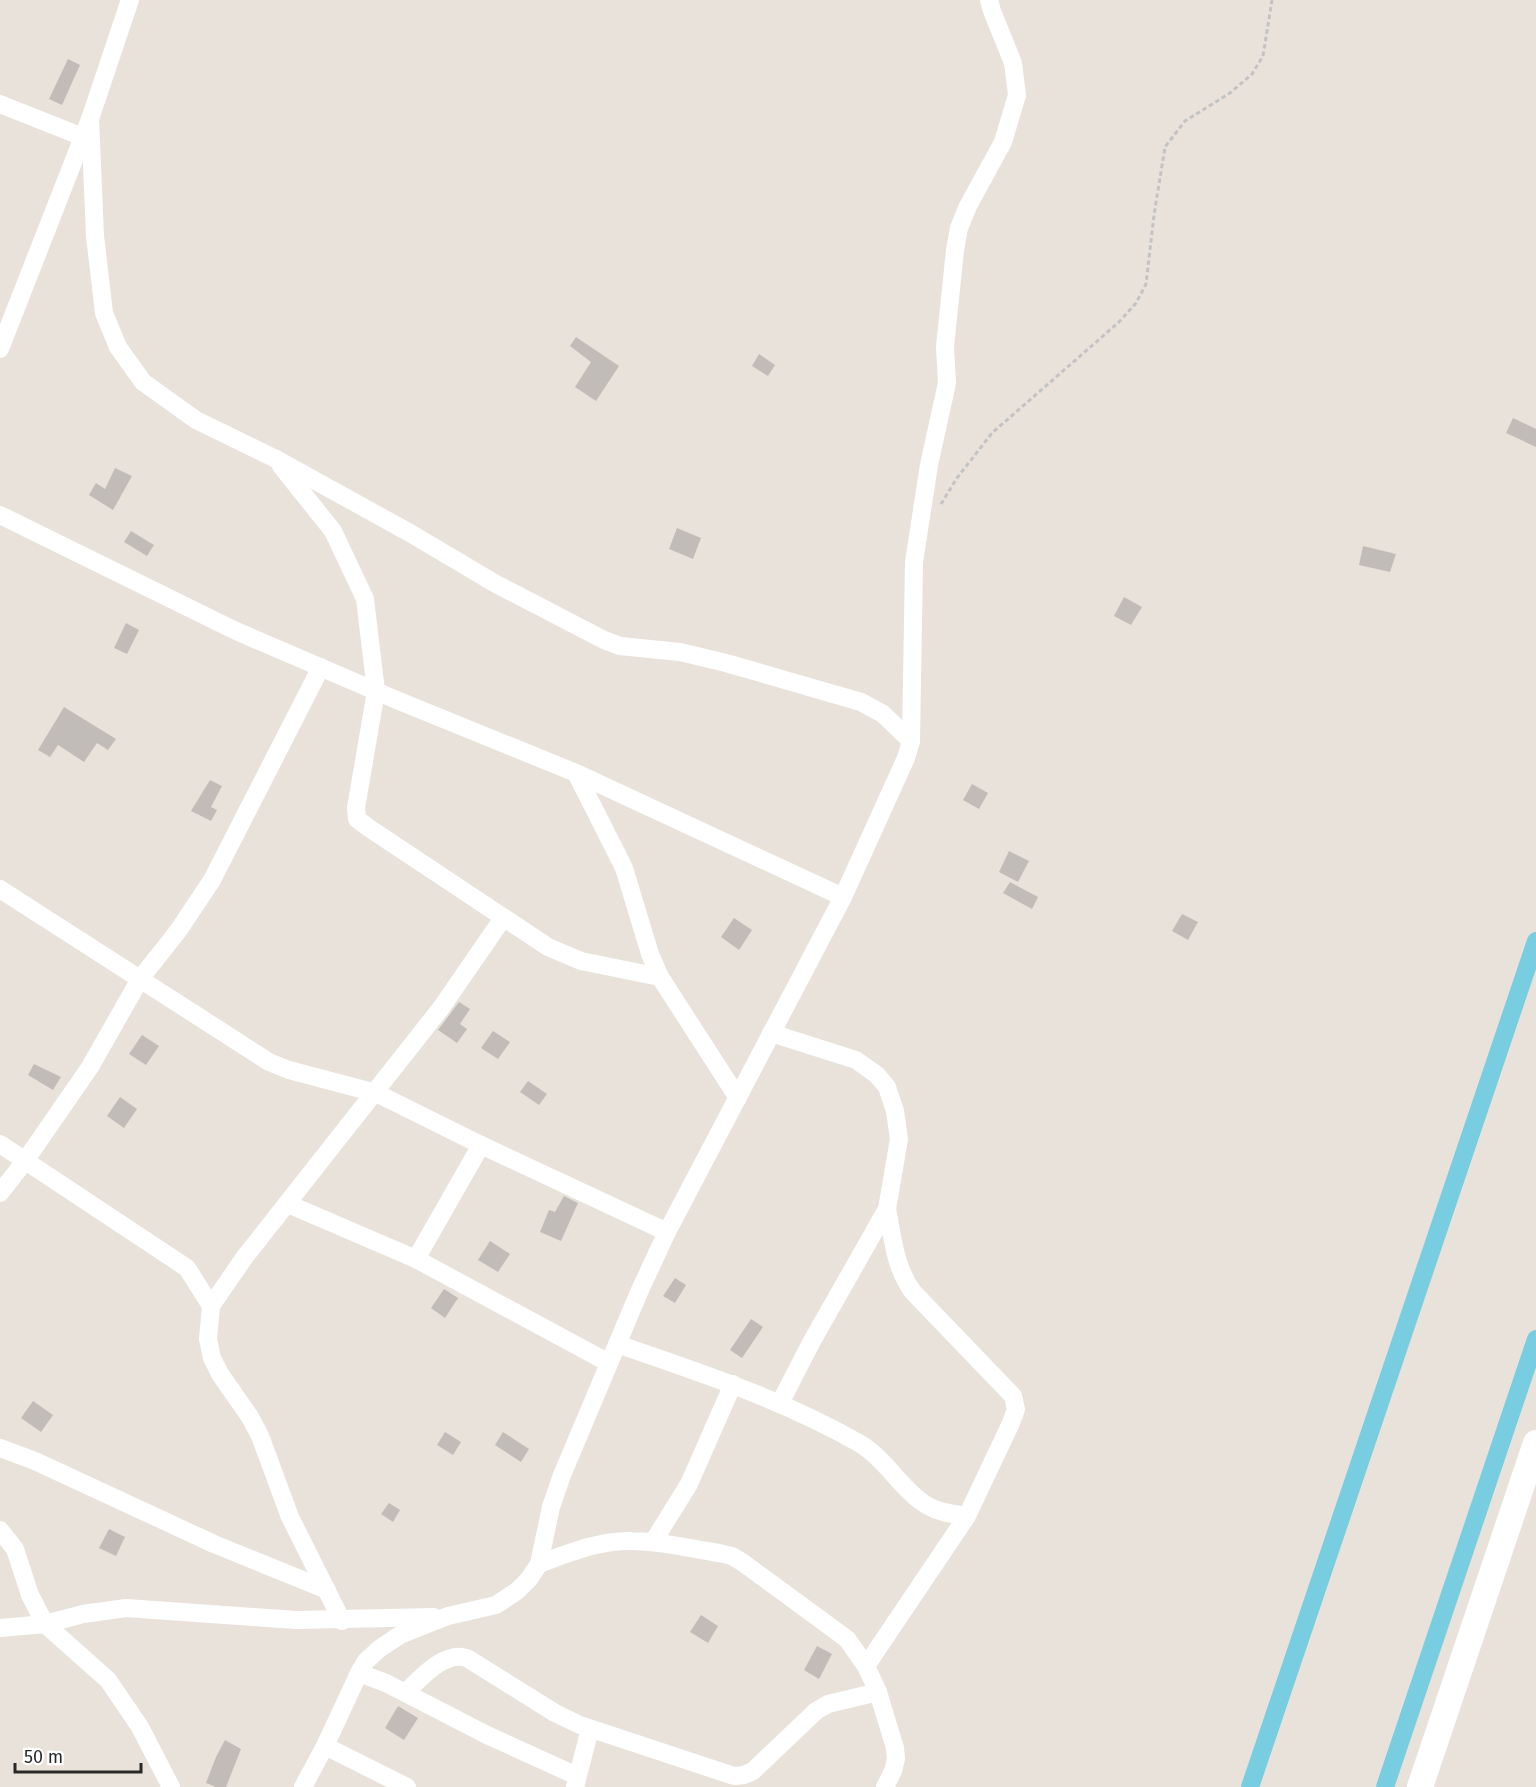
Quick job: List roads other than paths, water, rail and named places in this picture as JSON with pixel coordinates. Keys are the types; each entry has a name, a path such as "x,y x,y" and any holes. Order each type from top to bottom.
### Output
{"street":[{"path":"1,344 90,119 130,0"},
{"path":"303,1787 366,1661 400,1635 448,1616 496,1605 530,1579 539,1564 556,1492 617,1344 667,1232 843,897 906,758 911,741 914,562 930,465 947,383 945,347 955,250 959,228 968,206 1003,142 1017,95 1013,63 989,0"},
{"path":"0,104 83,137"},
{"path":"90,119 95,236 104,313 118,348 143,382 196,420 274,458 410,533 496,584 604,640 620,646 680,652 852,699 883,714 911,741"},
{"path":"274,458 333,531 365,599 376,691 356,808 357,819 548,947 581,961 660,977"},
{"path":"0,515 236,631 576,773 843,897"},
{"path":"0,1193 90,1067 140,979 178,931 212,880 321,667"},
{"path":"576,773 624,868 650,954 660,977 738,1098"},
{"path":"0,889 269,1062 289,1070 376,1093 667,1232"},
{"path":"342,1621 290,1517 260,1436 212,1358 208,1339 211,1306 244,1258 441,1008 503,918"},
{"path":"771,1033 856,1060 877,1075 887,1087 899,1139 887,1209 812,1341 780,1403"},
{"path":"0,1144 187,1268 211,1306"},
{"path":"416,1258 482,1145"},
{"path":"288,1204 416,1258 609,1363"},
{"path":"866,1666 967,1516 1016,1409 1013,1396 995,1374 913,1292 904,1280 898,1266 887,1209"},
{"path":"617,1344 733,1384 780,1403 860,1443 879,1458 929,1507 967,1516"},
{"path":"653,1542 689,1484 707,1448 733,1384"},
{"path":"1420,1787 1536,1443"},
{"path":"0,1448 35,1461 214,1544 327,1590"},
{"path":"0,1530 15,1549 30,1595 45,1624 108,1680 140,1726 171,1787"},
{"path":"539,1564 575,1551 606,1543 631,1540 719,1553 732,1556 742,1562 846,1639 866,1666 878,1692 895,1748 896,1759 893,1771 885,1787"},
{"path":"0,1628 45,1624 82,1614 126,1608 296,1620 342,1621 448,1616"},
{"path":"406,1692 423,1676 449,1658 458,1656 467,1658 555,1713 590,1729 734,1776 753,1771 816,1711 828,1704 878,1692"},
{"path":"359,1673 406,1692 576,1782 590,1729"},
{"path":"325,1746 407,1787"}],"waterway":[{"path":"1250,1787 1536,941"},
{"path":"1385,1787 1536,1339"}]}
